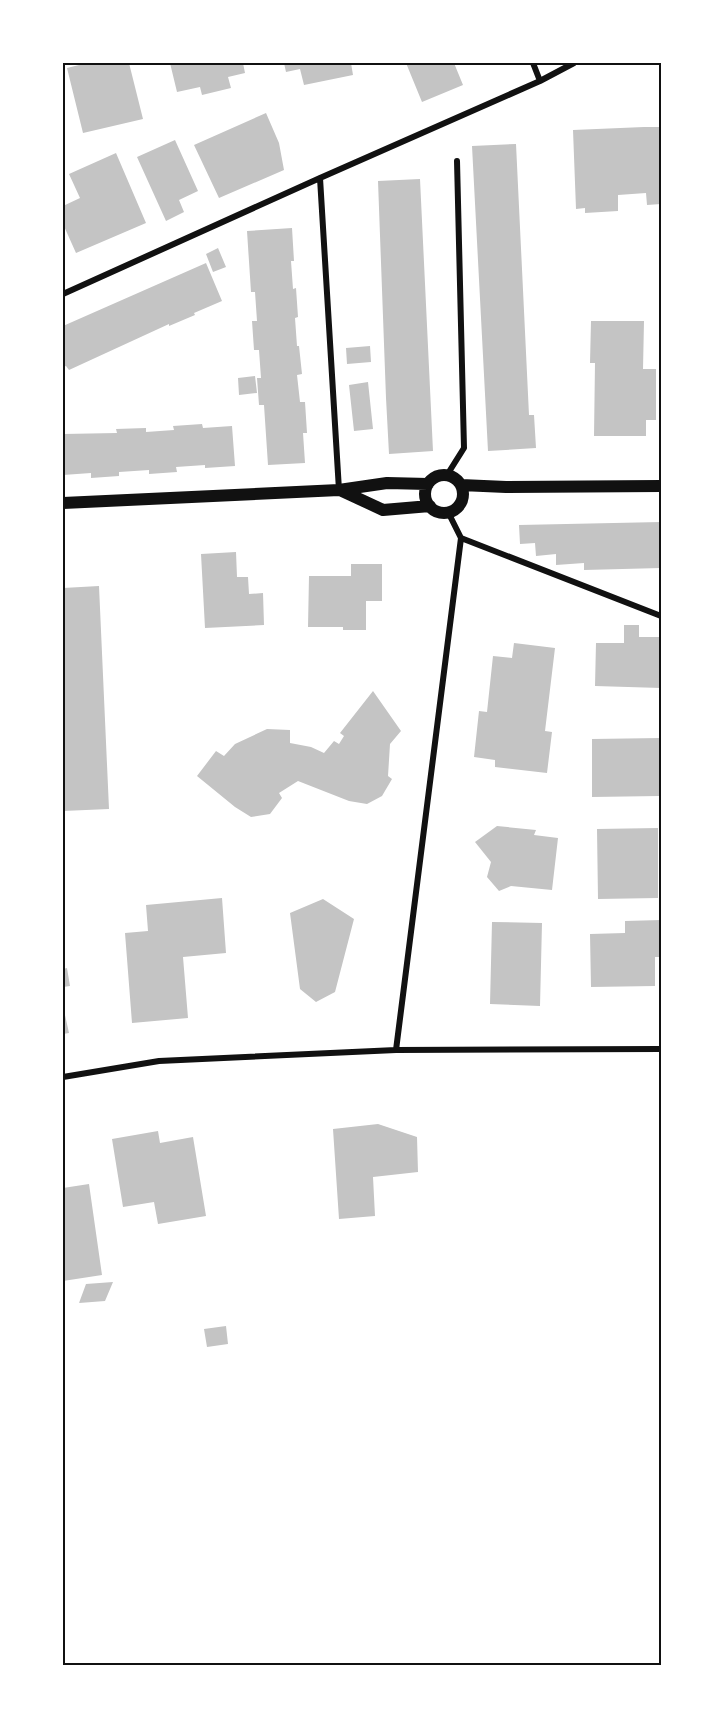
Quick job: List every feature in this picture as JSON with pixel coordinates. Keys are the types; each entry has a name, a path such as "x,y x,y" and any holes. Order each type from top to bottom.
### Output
{"main road":[{"path":"447,475 458,481 462,491 458,507 448,512 438,512 430,506 425,495 428,484 436,477 447,475"},
{"path":"63,503 339,489 387,483 428,484"},
{"path":"462,491 506,487 661,486"},
{"path":"339,489 383,510 430,506"}],"street":[{"path":"533,63 540,81"},
{"path":"63,294 540,81 574,63"},
{"path":"447,475 464,448 457,161"},
{"path":"320,178 339,489"},
{"path":"396,1050 461,538 448,512"},
{"path":"461,538 661,616"},
{"path":"63,1077 159,1061 396,1050 661,1049"}],"building":[{"path":"87,63 129,63 143,119 83,133 67,68"},
{"path":"170,63 243,63 245,73 228,77 231,88 202,95 200,87 177,92"},
{"path":"284,63 351,63 353,75 304,85 300,69 286,72"},
{"path":"406,63 454,63 463,85 422,102"},
{"path":"266,113 279,143 284,170 219,198 194,145"},
{"path":"661,127 661,204 647,205 646,193 618,195 618,211 585,213 585,208 576,209 573,130"},
{"path":"175,140 198,191 179,200 184,212 166,221 137,157"},
{"path":"516,144 529,415 534,415 536,448 488,451 472,146"},
{"path":"116,153 146,223 76,253 63,224 63,206 80,198 69,174"},
{"path":"420,179 433,451 389,454 378,181"},
{"path":"292,228 294,261 291,261 293,289 296,288 298,317 295,318 302,374 297,375 300,402 305,402 307,433 303,433 305,463 268,465 264,405 259,405 257,378 261,378 259,350 254,350 252,321 257,321 255,292 251,292 247,231"},
{"path":"218,248 226,267 213,272 206,254"},
{"path":"206,263 222,301 69,370 66,366 63,367 63,326"},
{"path":"591,321 644,321 643,369 656,369 656,420 646,420 646,436 594,436 595,363 590,363"},
{"path":"370,346 371,362 347,364 346,348"},
{"path":"255,376 257,393 239,395 238,378"},
{"path":"368,382 373,429 354,431 349,385"},
{"path":"202,424 203,428 232,426 235,466 176,467 177,472 149,474 149,470 119,472 119,476 91,478 91,473 63,475 63,434 117,433 116,429 146,428 146,432 174,430 173,426"},
{"path":"661,522 661,568 584,570 584,563 556,565 556,554 536,556 535,543 520,544 519,525"},
{"path":"236,552 237,577 248,577 249,594 263,593 264,625 205,628 201,554"},
{"path":"351,564 382,564 382,601 366,601 366,630 343,630 343,627 308,627 309,576 351,576"},
{"path":"99,586 109,809 63,811 63,588"},
{"path":"624,625 639,625 639,637 661,637 661,688 595,686 596,643 624,643"},
{"path":"514,643 555,648 545,731 552,732 547,773 495,767 495,760 474,757 479,711 487,712 493,656 512,658"},
{"path":"373,691 401,731 390,744 388,776 392,779 382,796 367,804 349,801 298,781 279,793 282,798 270,814 251,817 197,776 216,751 224,756 235,744 267,729 290,730 290,743 311,747 324,753 334,741 339,744 344,736 340,733"},
{"path":"661,738 659,796 592,797 592,739"},
{"path":"497,826 536,830 534,835 558,838 552,890 511,886 499,891 487,877 491,862 475,842"},
{"path":"658,828 658,898 598,899 597,829"},
{"path":"222,898 226,953 183,957 188,1018 132,1023 125,933 148,931 146,905"},
{"path":"323,899 354,919 335,992 316,1002 300,989 290,913"},
{"path":"661,920 661,957 655,957 655,986 591,987 590,934 625,933 625,921"},
{"path":"492,922 542,923 540,1006 490,1004"},
{"path":"67,968 70,986 63,987 63,969"},
{"path":"63,1006 69,1033 63,1034"},
{"path":"378,1124 417,1137 418,1172 373,1177 375,1216 339,1219 333,1129"},
{"path":"158,1131 160,1143 193,1137 206,1216 158,1224 154,1202 123,1207 112,1139"},
{"path":"89,1184 102,1275 63,1281 63,1188"},
{"path":"113,1282 105,1301 79,1303 86,1284"},
{"path":"226,1326 228,1344 207,1347 204,1329"}]}
